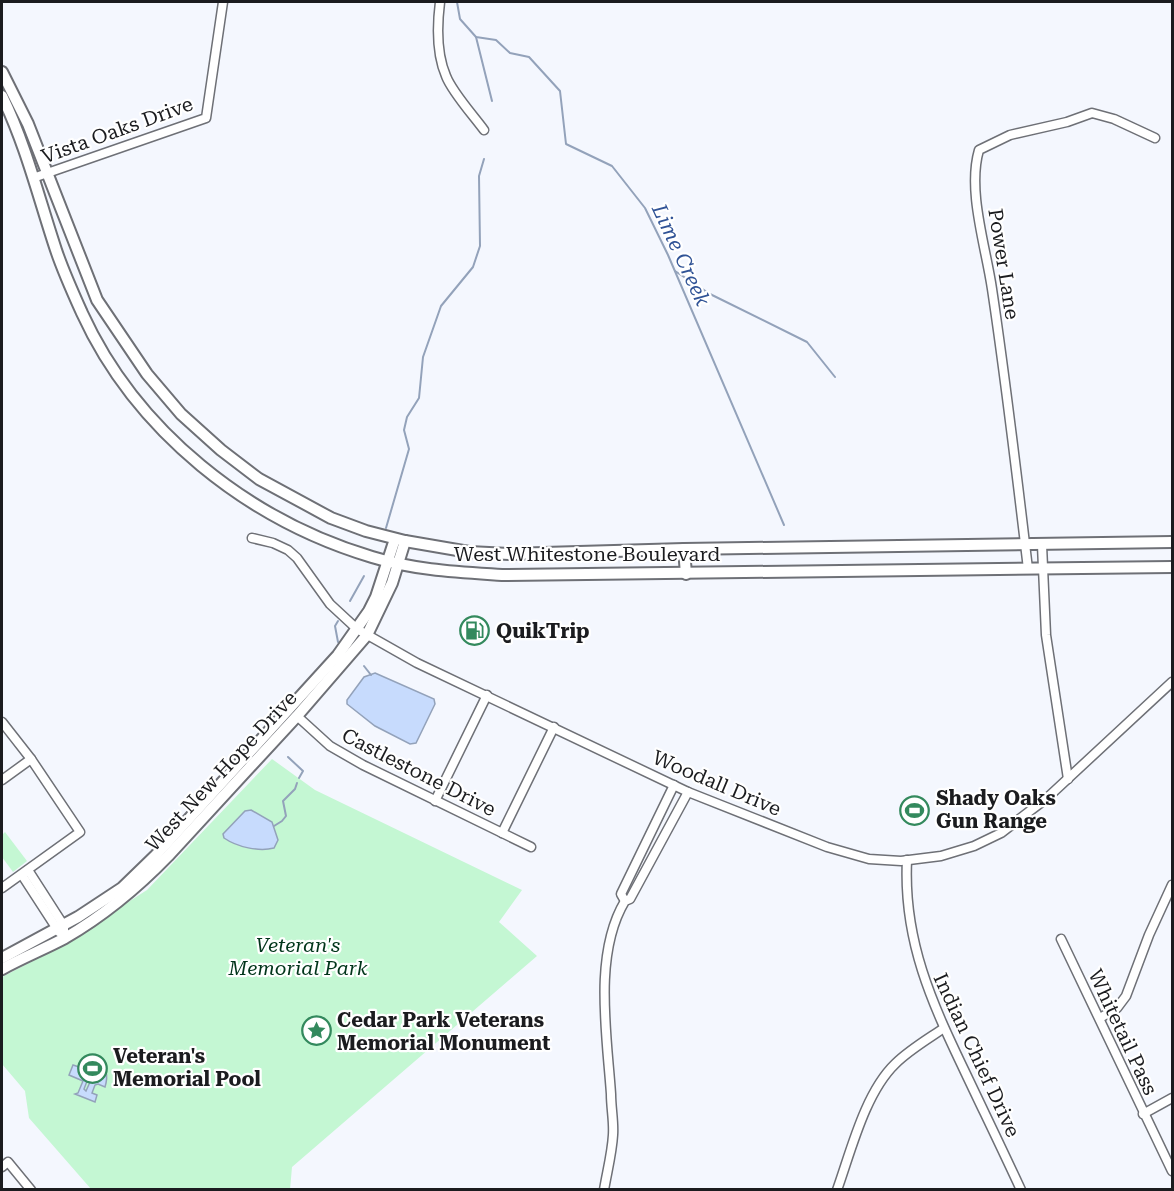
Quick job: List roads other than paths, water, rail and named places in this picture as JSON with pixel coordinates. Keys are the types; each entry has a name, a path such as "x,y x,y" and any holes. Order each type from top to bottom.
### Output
{"main road":[{"name":"West Whitestone Boulevard","path":"2,72 28,124 97,300 147,374 181,414 221,450 259,479 300,503 340,522 400,540 469,552 509,554 684,549 1173,542"},
{"name":"West Whitestone Boulevard","path":"2,96 21,141 57,253 95,340 113,371 143,410 180,447 222,482 272,515 339,546 394,562 450,572 502,575 1173,567"},
{"name":"West New Hope Drive","path":"2,958 108,909 149,875 297,716 362,632 384,602 400,540"},
{"path":"684,549 686,574"},
{"name":"West New Hope Drive","path":"2,969 61,932 122,888 151,861 362,632"}],"street":[{"name":"Vista Oaks Drive","path":"33,178 206,118 223,2"},
{"path":"440,2 439,47 446,77 484,130"},
{"name":"Power Lane","path":"1028,569 992,288 975,188 974,166 979,150 1010,135 1067,122 1092,113 1114,119 1155,138"},
{"name":"Woodall Drive","path":"252,538 273,543 288,550 297,558 330,604 362,632 417,663 688,792 848,855 869,859 907,860 940,856 974,846 1001,833 1047,798 1173,682"},
{"path":"1042,545 1046,635 1068,779"},
{"path":"435,801 487,695"},
{"name":"Castlestone Drive","path":"297,716 330,746 363,765 531,847"},
{"path":"2,722 80,832 2,888"},
{"path":"502,833 554,727"},
{"path":"2,780 30,759"},
{"path":"625,901 621,894 674,785"},
{"path":"604,1190 613,1134 605,1024 605,979 608,951 614,925 625,901 630,899 688,792"},
{"name":"Indian Chief Drive","path":"907,860 907,906 920,971 944,1028 1021,1190"},
{"path":"25,872 61,932"},
{"path":"1100,1018 1117,1008 1126,996 1149,935 1173,885"},
{"name":"Whitetail Pass","path":"1061,939 1143,1114 1173,1171"},
{"path":"837,1190 866,1109 878,1087 895,1064 944,1028"},
{"path":"1143,1114 1173,1098"},
{"path":"5,1165 31,1190"}],"water":[{"path":"375,673 434,699 435,704 416,743 410,744 375,726 347,704 347,700 364,677"},
{"path":"251,810 272,822 278,840 274,848 248,848 224,838 223,834 245,811"},
{"path":"99,1062 106,1070 107,1080 105,1087 95,1085 92,1093 97,1095 95,1102 75,1094 78,1093 83,1081 69,1075 73,1065 82,1068 80,1073 83,1071 89,1076 84,1089 86,1091"}],"waterway":[{"name":"Lime Creek","path":"457,2 460,19 476,37 496,40 510,53 529,57 560,91 566,144 612,166 645,208 668,255 784,525"},
{"path":"476,37 492,101"},
{"path":"386,528 409,449 404,430 407,417 419,398 423,357 441,306 473,267 480,246 479,176 484,159"},
{"path":"675,271 710,294 807,342 835,377"},
{"path":"350,601 364,576"},
{"path":"338,621 335,626 338,642"},
{"path":"364,666 371,675"},
{"path":"288,757 303,771 299,778"},
{"path":"274,826 286,816 283,801 295,789 297,783"}],"place":[{"name":"QuikTrip","path":"475,631"},
{"name":"Shady Oaks Gun Range","path":"915,810"},
{"name":"Cedar Park Veterans Memorial Monument","path":"316,1031"},
{"name":"Veteran's Memorial Pool","path":"92,1068"}],"park label":[{"name":"Veteran's Memorial Park","path":"298,956"}]}
